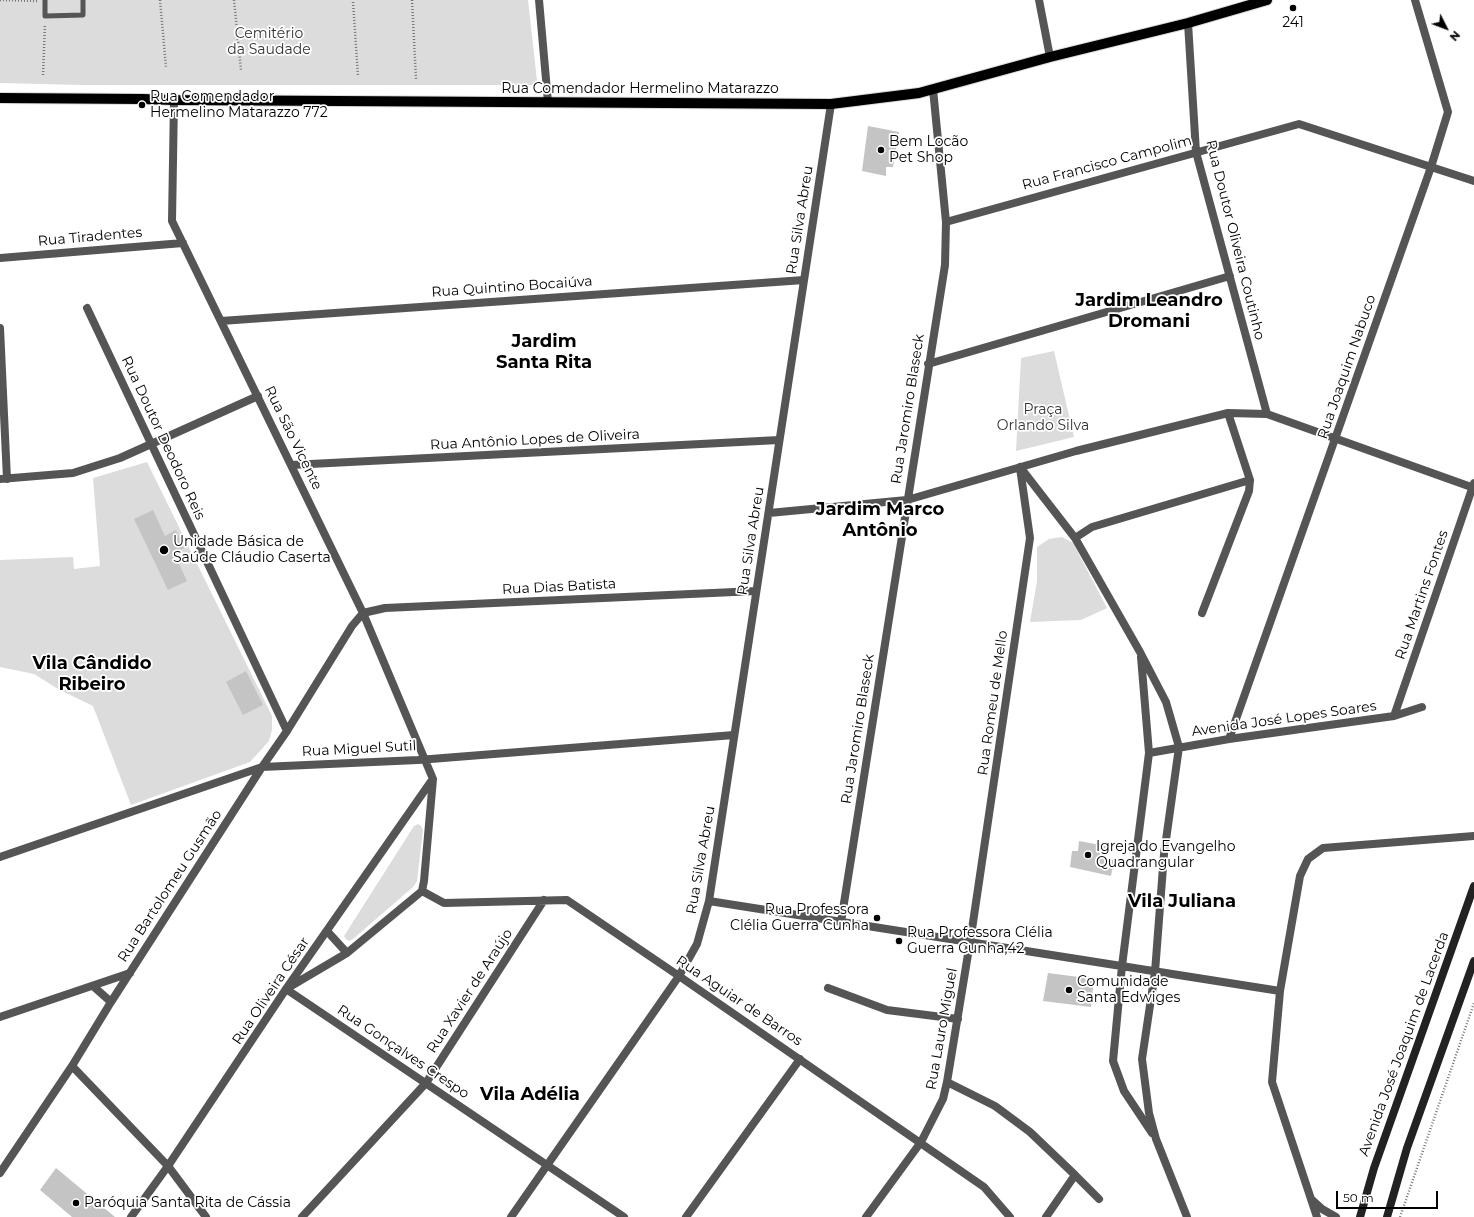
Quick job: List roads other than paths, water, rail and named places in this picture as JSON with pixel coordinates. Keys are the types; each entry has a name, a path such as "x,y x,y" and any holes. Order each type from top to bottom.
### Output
{"main road":[{"name":"Rua Comendador Hermelino Matarazzo","path":"0,98 831,104 919,93 1050,57 1188,23 1267,0"},
{"name":"Avenida José Joaquim de Lacerda","path":"1358,1216 1474,886"},
{"path":"1387,1217 1407,1148 1474,960"}],"street":[{"path":"539,0 548,102"},
{"path":"1039,0 1050,57"},
{"name":"Rua Joaquim Nabuco","path":"1228,739 1431,166 1448,112 1415,0"},
{"name":"Rua Doutor Oliveira Coutinho","path":"1188,23 1196,152 1267,414"},
{"name":"Rua Jaromiro Blaseck","path":"841,922 928,364 945,265 946,222 933,89"},
{"name":"Rua São Vicente","path":"174,100 172,220 363,614 433,779"},
{"name":"Rua Silva Abreu","path":"511,1217 679,976 697,944 709,901 831,104"},
{"name":"Rua Francisco Campolim","path":"946,222 1299,124 1431,166"},
{"path":"1431,166 1474,181"},
{"name":"Rua Tiradentes","path":"0,258 183,243"},
{"path":"928,364 1230,276"},
{"name":"Rua Quintino Bocaiúva","path":"221,320 804,280"},
{"name":"Rua Doutor Deodoro Reis","path":"87,308 287,731"},
{"path":"0,328 4,479 73,473 120,458 258,396"},
{"path":"769,513 908,500 1020,467 1228,412 1267,414 1474,486"},
{"path":"1202,613 1249,491 1250,480 1228,412"},
{"name":"Rua Antônio Lopes de Oliveira","path":"291,465 779,440"},
{"path":"1020,467 1075,538 1140,652 1166,702 1179,747 1164,854 1155,972 1142,1059 1149,1113 1156,1139 1187,1217"},
{"name":"Rua Romeu de Mello","path":"970,942 1030,538 1020,467"},
{"path":"1075,538 1092,527 1250,480"},
{"name":"Rua Martins Fontes","path":"1394,716 1474,486"},
{"name":"Rua Dias Batista","path":"363,614 385,608 756,591"},
{"name":"Rua Bartolomeu Gusmão","path":"1,1171 72,1066 110,1002 262,767 287,731 352,626 363,614"},
{"path":"1140,652 1149,753 1122,966 1113,1061 1124,1090 1156,1139"},
{"name":"Avenida José Lopes Soares","path":"1149,753 1228,739 1394,716 1422,707"},
{"name":"Rua Miguel Sutil","path":"0,857 262,767 425,759 734,735"},
{"path":"286,990 347,953 422,891 433,779"},
{"name":"Rua Oliveira César","path":"131,1217 168,1166 286,990 433,779"},
{"path":"409,813 420,808 424,809 429,820"},
{"path":"1317,1217 1272,1082 1280,991 1300,876 1308,859 1323,848 1474,836"},
{"name":"Rua Aguiar de Barros","path":"422,891 444,903 567,900 984,1186 1010,1217"},
{"name":"Rua Xavier de Araújo","path":"302,1217 426,1084 544,900"},
{"path":"709,901 1280,991"},
{"path":"327,932 347,953"},
{"name":"Rua Lauro Miguel","path":"866,1217 921,1142 943,1099 958,1019 970,942"},
{"path":"0,1017 130,973"},
{"path":"93,986 110,1002"},
{"path":"828,988 887,1010 958,1019"},
{"name":"Rua Gonçalves Crespo","path":"286,990 624,1217"},
{"path":"686,1217 800,1059"},
{"path":"72,1066 168,1166 206,1217"},
{"path":"947,1082 995,1106 1030,1132 1099,1199"},
{"path":"1046,1217 1075,1175"},
{"path":"1311,1198 1322,1209 1336,1217"}],"lane":[{"path":"45,0 45,16 83,15 83,0"}],"place":[{"name":"241","path":"1293,8"},
{"name":"Rua Comendador Hermelino Matarazzo 772","path":"142,105"},
{"name":"Bem Locão Pet Shop","path":"881,150"},
{"name":"Unidade Básica de Saúde Cláudio Caserta","path":"164,550"},
{"name":"Igreja do Evangelho Quadrangular","path":"1088,855"},
{"name":"Rua Professora Clélia Guerra Cunha","path":"877,918"},
{"name":"Rua Professora Clélia Guerra Cunha,42","path":"899,941"},
{"name":"Comunidade Santa Edwiges","path":"1069,990"},
{"name":"Paróquia Santa Rita de Cássia","path":"76,1203"}],"district":[{"name":"Jardim Leandro Dromani","path":"1149,311"},
{"name":"Jardim Santa Rita","path":"544,352"},
{"name":"Jardim Marco Antônio","path":"880,520"},
{"name":"Vila Cândido Ribeiro","path":"92,674"},
{"name":"Vila Juliana","path":"1182,902"},
{"name":"Vila Adélia","path":"530,1095"}],"park label":[{"name":"Cemitério da Saudade","path":"269,42"},
{"name":"Praça Orlando Silva","path":"1043,418"}]}
